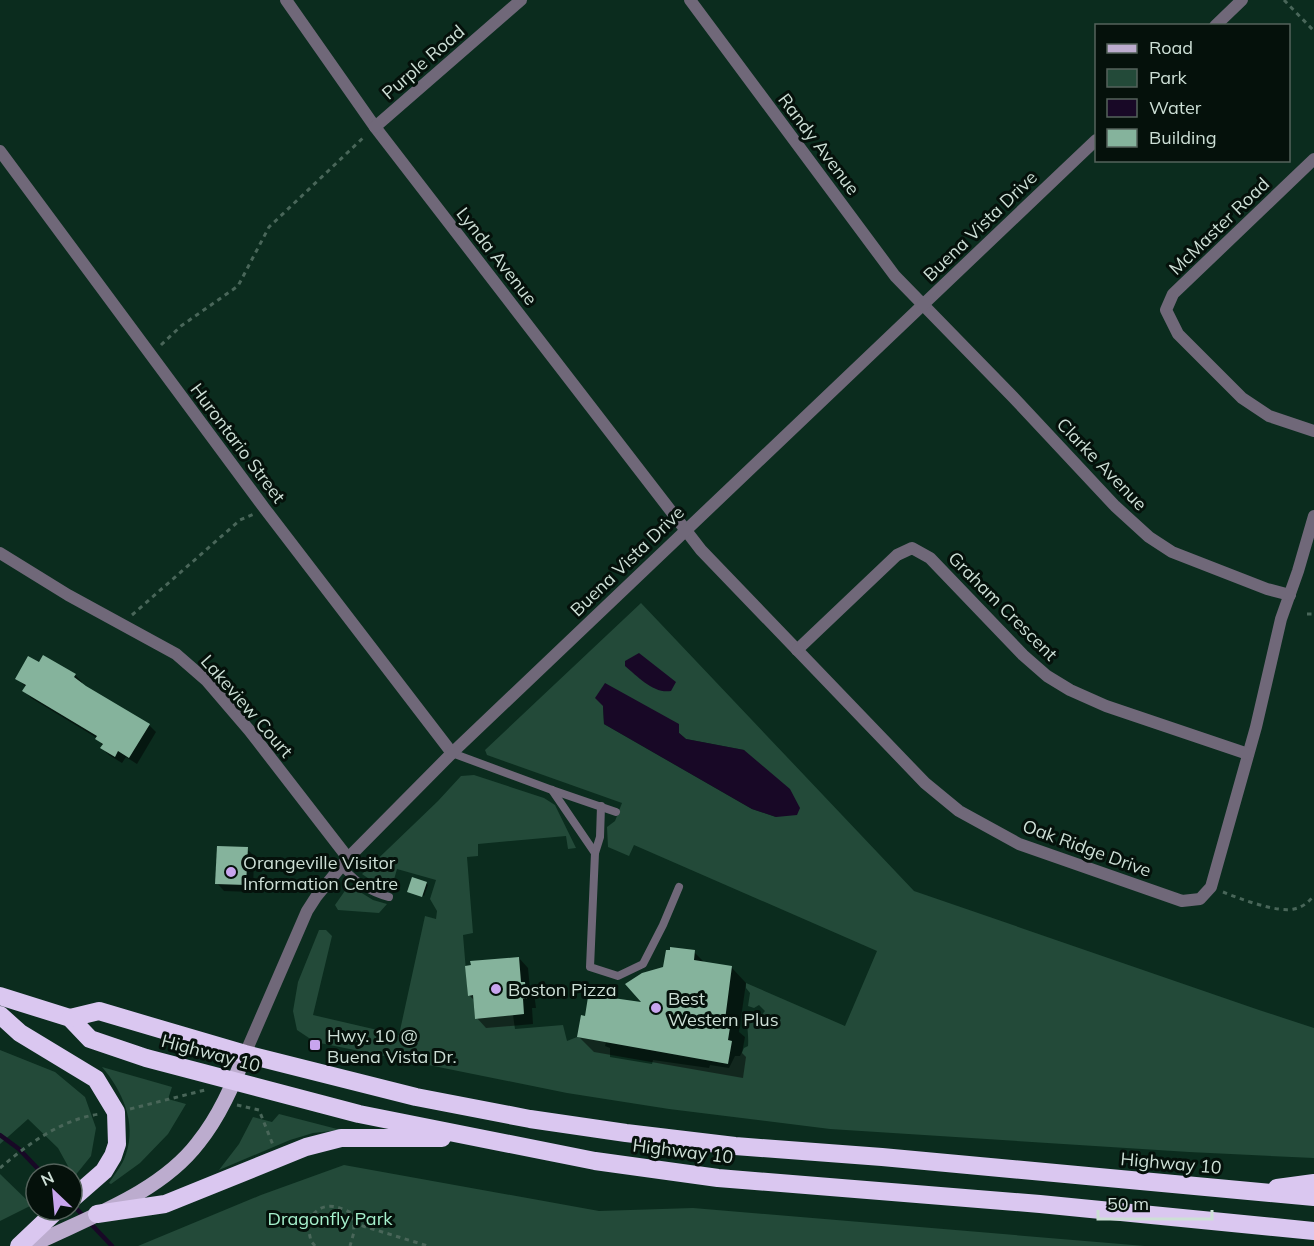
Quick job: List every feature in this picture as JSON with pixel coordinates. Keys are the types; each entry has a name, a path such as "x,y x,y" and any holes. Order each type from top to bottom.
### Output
{"highway":[{"name":"Highway 10","path":"0,996 70,1018 90,1039 146,1058 359,1114 595,1161 718,1178 1040,1203 1314,1231"},
{"name":"Highway 10","path":"70,1018 99,1011 245,1054 416,1097 530,1119 626,1133 735,1146 882,1157 1314,1197"},
{"path":"0,1015 20,1033 96,1079 116,1112 117,1144 113,1156 104,1172 84,1189"},
{"path":"97,1214 165,1204 306,1147 341,1138 478,1137"},
{"path":"1256,1192 1314,1183"},
{"path":"20,1246 45,1222"}],"main road":[{"path":"30,1246 149,1187 177,1165 198,1144 224,1102 235,1082 245,1054"}],"street":[{"name":"Lynda Avenue","path":"286,0 375,127 685,530"},
{"name":"Purple Road","path":"375,127 521,0"},
{"name":"Randy Avenue","path":"690,0 895,276 924,305"},
{"path":"1217,24 1242,0"},
{"name":"Buena Vista Drive","path":"245,1054 307,911 323,887 345,862 452,753 1095,141"},
{"name":"Hurontario Street","path":"0,151 150,354 452,753"},
{"name":"McMaster Road","path":"1314,159 1173,294 1166,310 1178,334 1242,398 1269,416 1314,431"},
{"name":"Clarke Avenue","path":"924,305 1115,506 1149,537 1172,552 1202,565 1290,595"},
{"name":"Oak Ridge Drive","path":"685,530 700,550 898,756 959,812 1019,844 1182,901 1200,899 1211,887 1248,754 1278,630 1314,516"},
{"name":"Graham Crescent","path":"797,650 897,555 912,548 930,558 1023,655 1047,676 1070,690 1106,706 1248,754"},
{"name":"Lakeview Court","path":"0,553 68,595 176,654 207,681 249,730 345,862"}],"lane":[{"path":"452,753 616,812"},
{"path":"552,790 595,853"},
{"path":"601,806 600,837 595,853 590,967 618,976 643,964 679,887"},
{"path":"345,862 362,886 389,897"}],"path":[{"path":"1284,0 1314,32"},
{"path":"150,354 181,326 238,286 269,227 375,127"},
{"path":"122,624 240,520"},
{"path":"1307,614 1314,614"},
{"path":"1223,892 1280,910 1301,907 1314,896"},
{"path":"0,1168 62,1124 93,1115 186,1096 235,1082"},
{"path":"224,1102 259,1110 278,1158"},
{"path":"315,1246 311,1241 307,1223 314,1211 328,1205 342,1208 353,1214 354,1233 350,1246"},
{"path":"354,1223 428,1246"}],"green space":[{"path":"641,603 914,891 1314,1028 1314,1158 830,1129 669,1109 567,1093 315,1042 297,1030 293,1011 298,982 319,930 326,930 332,936 313,1015 399,1035 425,916 436,919 437,911 430,899 436,880 397,869 391,890 378,885 362,874 461,776 474,775 544,798 555,805 576,848 568,849 566,836 478,844 478,856 467,857 473,933 463,935 468,995 473,995 475,1019 513,1015 515,1029 563,1025 567,1041 577,1037 606,1042 605,1046 610,1048 610,1057 652,1064 653,1060 709,1068 710,1065 729,1068 735,1056 740,1056 744,1048 748,1046 747,1012 760,1017 765,1011 759,1005 754,1008 748,1006 750,993 746,988 746,983 845,1026 877,951 634,845 629,856 608,847 607,827 615,821 622,803 487,755 485,750","holes":["603,706 679,733 686,739 744,750 776,817 752,809 604,724"]},
{"path":"349,885 373,900 387,904 379,913 338,910 335,905"},
{"path":"0,1050 55,1072 85,1097 96,1128 91,1156 84,1165 84,1162 66,1162 58,1148 28,1119 0,1144"},
{"path":"102,1067 172,1087 168,1099 186,1104 168,1134 140,1163 111,1184 109,1183 126,1154 130,1131 129,1119 121,1096"},
{"path":"279,1114 341,1130 313,1133 290,1140 219,1170 239,1144 253,1117 272,1122"},
{"name":"Dragonfly Park","path":"344,1165 599,1211 693,1208 1145,1246 138,1246 261,1195"},
{"path":"0,1174 24,1197 24,1209 0,1221"}],"water":[{"path":"639,653 676,682 671,691 652,687 625,666 625,661"},
{"path":"605,683 679,724 679,733 686,739 744,750 790,789 800,808 797,815 776,817 752,809 604,724 603,706 595,698"}],"building":[{"path":"43,655 76,674 74,677 86,686 150,724 129,758 118,751 115,757 100,748 103,744 95,739 97,736 22,691 26,685 15,679 28,656 39,662"},
{"name":"Orangeville Visitor Information Centre","path":"217,846 248,847 246,885 215,884"},
{"path":"412,877 427,882 422,897 407,892"},
{"name":"Best Western Plus","path":"670,947 695,950 694,960 732,966 725,1020 731,1021 728,1040 732,1041 728,1064 577,1037 581,1015 585,1016 588,997 591,998 592,995 641,1002 625,984 642,973 663,967 666,950 670,950"},
{"name":"Boston Pizza","path":"519,957 521,982 525,982 527,999 523,999 524,1014 475,1019 473,995 468,996 465,966 471,965 470,961"}],"waterway":[{"path":"0,1135 31,1162"},
{"path":"84,1217 112,1246"}],"place":[{"name":"Orangeville Visitor Information Centre","path":"231,872"},
{"name":"Boston Pizza","path":"496,989"},
{"name":"Best Western Plus","path":"656,1008"},
{"name":"Hwy. 10 @ Buena Vista Dr.","path":"315,1045"}]}
